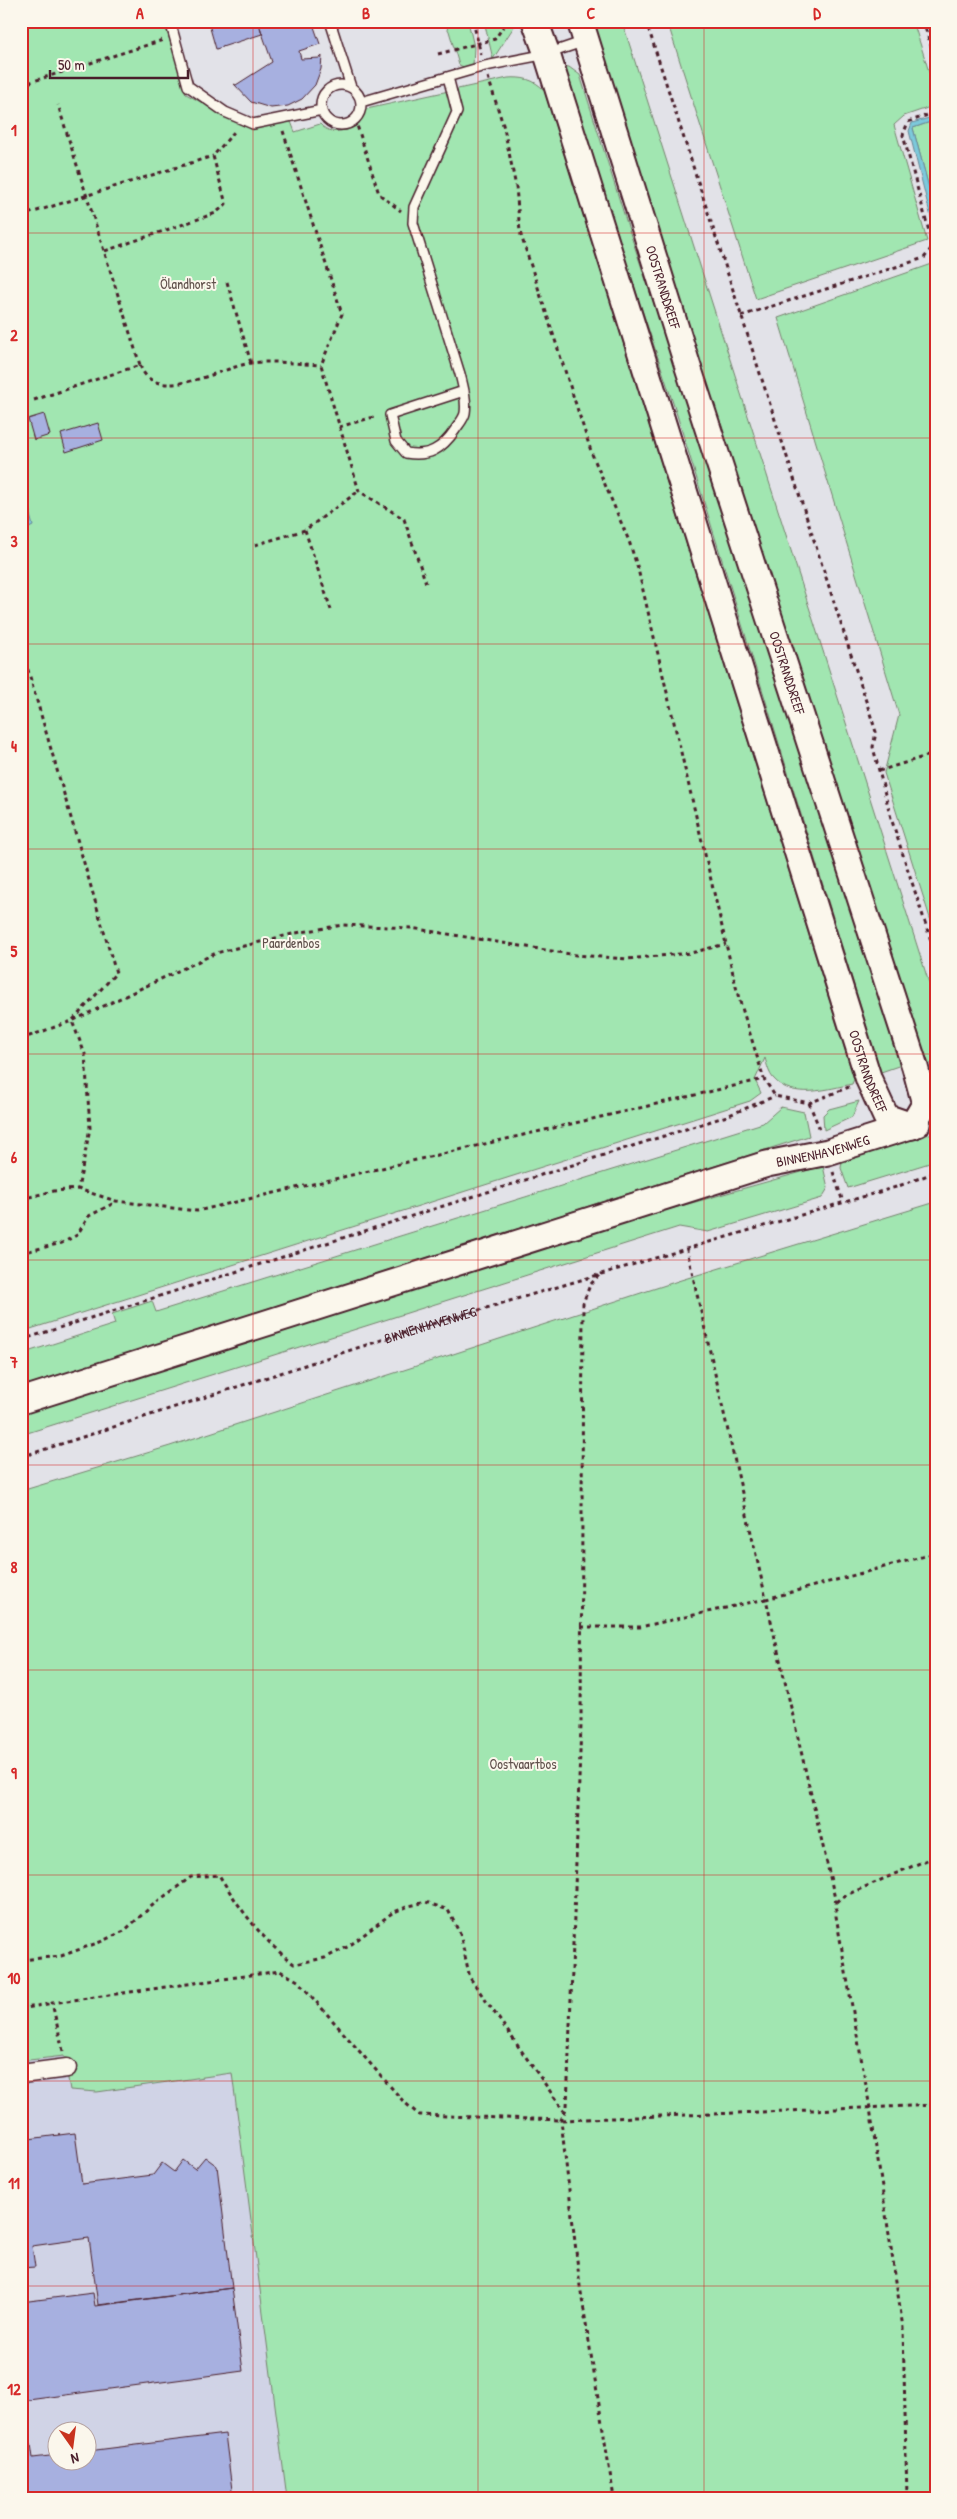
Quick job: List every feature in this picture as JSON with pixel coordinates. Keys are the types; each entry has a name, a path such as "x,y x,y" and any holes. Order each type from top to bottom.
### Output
{"main road":[{"name":"OOSTRANDDREEF","path":"534,21 547,54 869,1080 886,1117 912,1126"},
{"name":"OOSTRANDDREEF","path":"583,31 685,358 932,1108"},
{"name":"BINNENHAVENWEG","path":"767,1164 809,1142 886,1117 932,1108"},
{"path":"912,1126 932,1108"},
{"name":"BINNENHAVENWEG","path":"21,1401 767,1164 828,1152 912,1126"}],"street":[{"path":"21,2074 67,2068"}],"lane":[{"path":"170,21 188,86 225,112 253,124 322,110"},
{"path":"330,21 352,87 361,102 361,109 355,119 348,123 335,124 324,116 322,97 331,87 345,85 352,87"},
{"name":"OOSTRANDDREEF","path":"547,54 583,31"},
{"path":"361,102 484,66 547,54"},
{"path":"448,77 457,112 414,207 413,223 464,391 465,415 446,444 432,452 417,455 406,453 396,441 390,415 464,391"}],"path":[{"path":"473,21 477,44 508,148 516,186 520,232 592,454 629,541 638,568 738,995 764,1079 776,1096"},
{"path":"438,54 495,39 507,21"},
{"path":"646,21 876,732 873,747 891,818 936,956"},
{"path":"924,21 936,60"},
{"path":"21,85 175,36"},
{"path":"58,104 142,371 152,380 170,386 251,363 321,365"},
{"path":"936,112 908,122 903,136 936,254"},
{"path":"279,119 342,314 321,365 359,491 404,519 426,582"},
{"path":"355,119 378,194 401,211 413,215"},
{"path":"21,216 213,156 233,136 242,120"},
{"path":"105,251 216,213 226,204 213,156"},
{"path":"741,316 924,258 933,246"},
{"path":"227,282 251,363"},
{"path":"34,400 140,365"},
{"path":"339,427 382,415 390,415"},
{"path":"255,545 305,530 359,491"},
{"path":"305,530 332,613"},
{"path":"21,646 116,973 72,1021"},
{"path":"879,771 936,753"},
{"path":"21,1039 72,1021 216,953 296,933 343,925 411,928 576,955 627,959 690,953 726,944"},
{"path":"72,1021 86,1054 90,1128 78,1189"},
{"path":"21,1199 54,1191 78,1189 116,1201 197,1211 764,1079"},
{"path":"21,1340 727,1116 776,1096 809,1103"},
{"name":"BINNENHAVENWEG","path":"21,1457 425,1326 687,1250 896,1187 936,1172"},
{"path":"21,1253 62,1243 77,1235 89,1216 116,1201"},
{"path":"687,1250 836,1903 836,1916 870,2108 903,2328 907,2498"},
{"path":"599,1276 590,1285 583,1304 581,1726 567,2107 561,2120 580,2286 614,2498"},
{"path":"581,1627 640,1627 766,1599 936,1553"},
{"path":"836,1903 844,1896 936,1856"},
{"path":"21,1960 61,1956 124,1930 154,1904 191,1877 219,1875 242,1912 279,1953 294,1964 325,1958 365,1936 392,1913 426,1902 448,1910 460,1934 470,1978 564,2112"},
{"path":"21,2009 280,1971 298,1981 403,2101 419,2115 561,2120 936,2105"},
{"path":"52,2003 67,2068"}],"shaded area":[{"path":"234,2021 297,2498 21,2498 21,2045"}],"green space":[{"name":"Paardenbos","path":"21,21 164,21 186,94 253,130 290,119 295,132 320,124 332,131 345,130 356,122 362,110 508,78 528,80 536,83 544,90 854,1079 852,1084 811,1091 791,1089 772,1077 765,1058 755,1080 761,1093 750,1101 21,1332 21,532 28,530 31,512 21,482"},
{"path":"443,21 468,21 474,47 473,66 466,68 459,65 449,31"},
{"path":"487,21 514,21 515,25 493,59 485,25"},
{"path":"589,21 622,21 936,1005 936,1061 927,1065"},
{"path":"667,21 913,21 936,94 936,105 904,116 894,125 927,241 756,299"},
{"path":"561,66 569,67 580,75 629,230 910,1062 881,1072 677,415"},
{"path":"936,120 936,214 913,128"},
{"path":"935,263 936,937 884,773 899,715 778,318"},
{"path":"859,1101 852,1117 824,1130 823,1115 829,1109"},
{"path":"781,1107 804,1112 809,1136 21,1387 21,1354 115,1324 112,1314 152,1301 156,1312 763,1123"},
{"path":"936,1132 936,1161 848,1188 841,1168 842,1161"},
{"path":"823,1166 828,1188 822,1198 708,1232 679,1227 21,1435 21,1412 642,1217"},
{"name":"Oostvaartbos","path":"936,1202 936,2498 287,2498 232,2073 97,2092 70,2090 64,2056 21,2061 21,1491 170,1446 681,1280"}],"water":[{"path":"936,116 936,120 913,128 936,214 936,237 909,131 912,123"},
{"path":"21,482 33,526 21,532"}],"building":[{"path":"208,21 312,21 320,44 299,51 301,59 320,58 322,56 321,69 315,85 302,99 288,106 271,108 251,102 234,84 236,85 272,62 260,27 262,34 216,49"},
{"path":"44,414 50,435 34,440 28,419"},
{"path":"98,423 103,440 66,452 61,434"},
{"path":"75,2133 82,2184 153,2175 162,2163 174,2172 183,2160 195,2169 205,2157 217,2166 232,2288 98,2305 89,2238 32,2246 35,2267 21,2268 21,2140"},
{"path":"232,2288 243,2371 21,2401 21,2302 93,2293 95,2306"},
{"path":"225,2434 233,2498 21,2498 21,2446 31,2444 33,2458 48,2456 48,2472 98,2472 98,2450"}],"park label":[{"name":"Ölandhorst","path":"188,284"}]}
